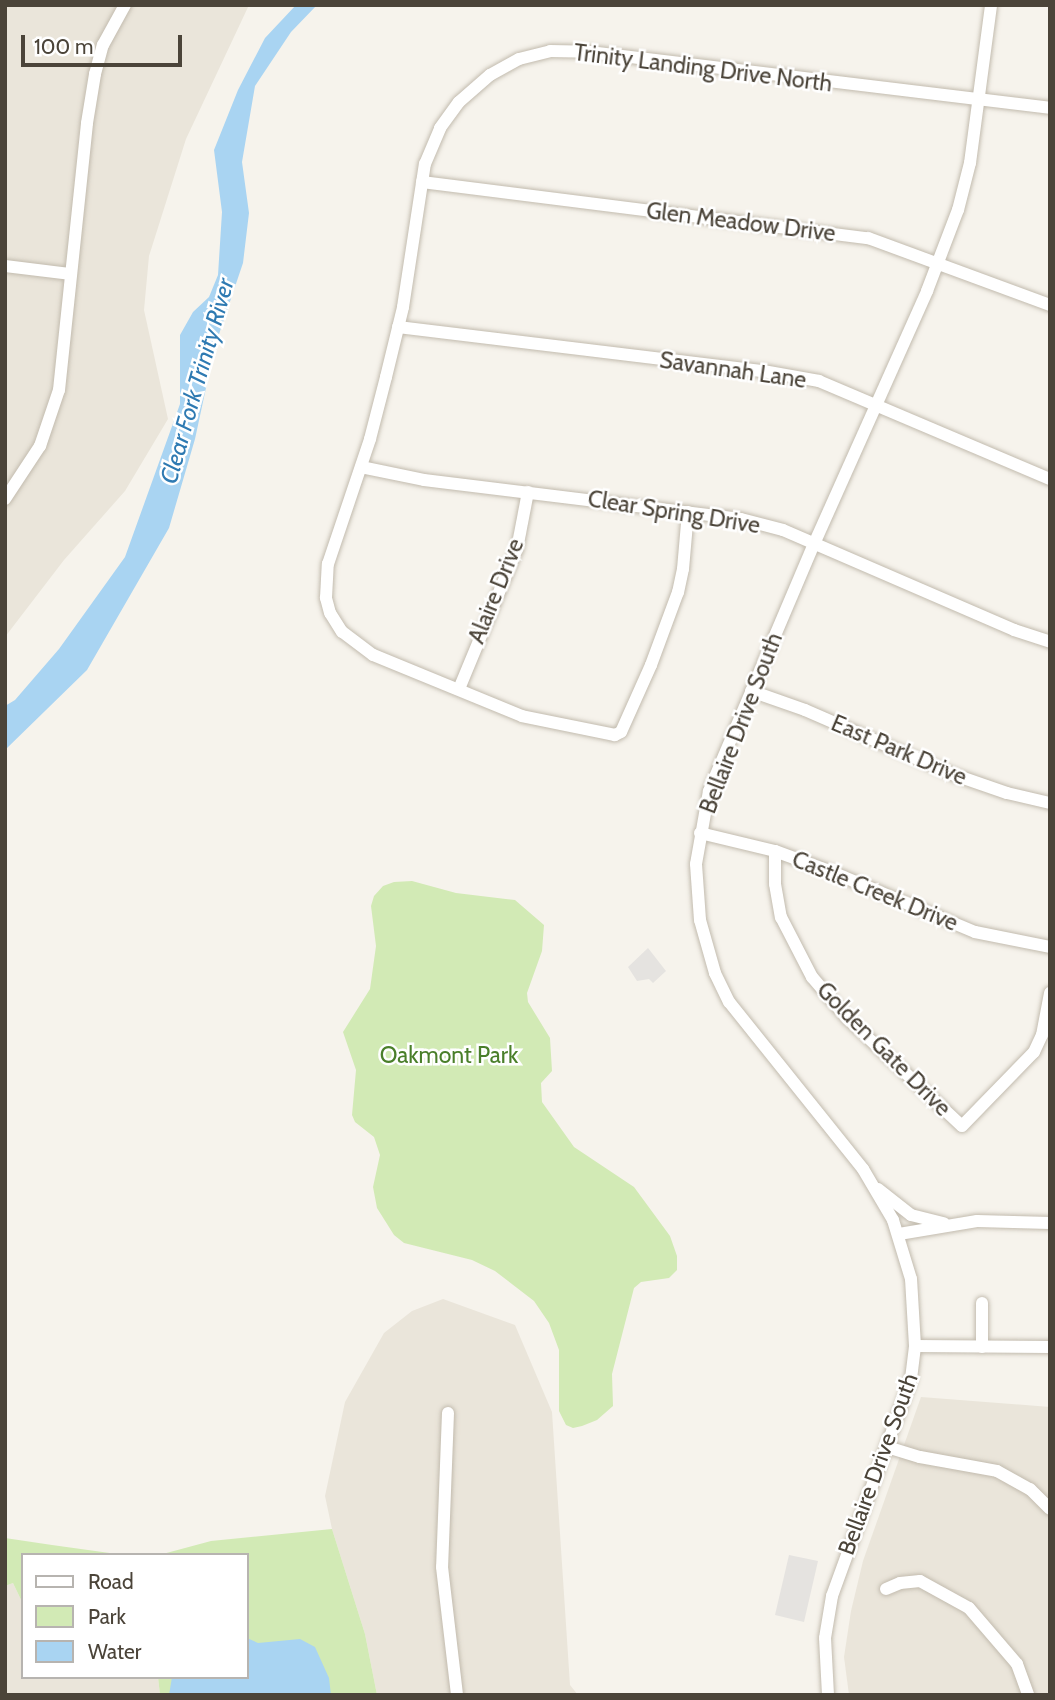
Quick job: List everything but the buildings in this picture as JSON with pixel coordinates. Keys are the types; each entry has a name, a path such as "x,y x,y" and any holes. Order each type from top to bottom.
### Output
{"street":[{"path":"5,499 40,446 59,390 70,274 95,74 103,45 125,5"},
{"name":"Bellaire Drive South","path":"828,1695 825,1638 832,1596 911,1379 915,1346 911,1279 899,1234 872,1184 825,1120 802,1096 737,1014 715,973 697,899 696,864 709,791 814,544 939,262 958,210 980,99 991,5"},
{"name":"Trinity Landing Drive North","path":"458,689 373,655 342,632 330,613 326,598 328,564 361,467 398,327 422,182 432,145 459,102 490,75 533,54 589,52 1050,108"},
{"name":"Glen Meadow Drive","path":"422,182 868,238 1050,305"},
{"path":"5,266 70,274"},
{"name":"Savannah Lane","path":"398,327 763,371 819,381 1050,479"},
{"name":"Clear Spring Drive","path":"361,467 425,480 741,519 783,530 1014,630 1050,642"},
{"name":"Alaire Drive","path":"458,689 517,549 528,492"},
{"path":"458,689 522,716 611,735 621,732 651,665 678,592 683,569 688,512"},
{"name":"East Park Drive","path":"751,691 805,710 952,774 1007,793 1050,803"},
{"name":"Castle Creek Drive","path":"700,832 775,852 975,932 1050,947"},
{"name":"Golden Gate Drive","path":"775,852 775,884 781,917 812,977 848,1019 962,1126 1034,1052 1042,1035 1050,993"},
{"path":"872,1184 911,1215 951,1224"},
{"path":"899,1234 977,1221 1050,1223"},
{"path":"982,1303 982,1348"},
{"path":"915,1346 1050,1347"},
{"path":"448,1413 442,1567 457,1695"},
{"path":"887,1447 920,1457 997,1471 1030,1489 1050,1509"},
{"path":"887,1589 900,1583 920,1581 969,1608 1017,1664 1028,1695"}],"shaded area":[{"path":"5,5 249,5 186,139 149,256 144,310 168,419 125,491 64,560 5,637"},
{"path":"648,948 666,971 653,983 649,979 637,981 628,967"},
{"path":"443,1299 515,1325 552,1412 570,1685 578,1695 377,1695 365,1634 332,1529 325,1496 345,1402 384,1333 412,1311"},
{"path":"921,1397 1050,1407 1050,1695 849,1695 844,1657 863,1561"},
{"path":"789,1555 818,1561 804,1622 775,1615"},
{"path":"13,1583 21,1600 21,1679 158,1679 160,1695 5,1695 5,1586"}],"green space":[{"name":"Oakmont Park","path":"412,881 456,893 515,900 544,925 542,951 527,993 528,1002 550,1038 552,1071 541,1083 542,1102 574,1147 634,1187 670,1236 677,1256 677,1270 669,1278 641,1282 634,1288 612,1374 613,1406 597,1420 582,1426 573,1428 566,1425 559,1411 559,1350 549,1323 534,1301 495,1271 472,1260 404,1243 394,1235 377,1208 373,1187 380,1155 374,1137 355,1122 352,1115 356,1070 343,1032 370,989 376,946 371,906 374,896 383,886"},
{"path":"332,1529 365,1634 377,1695 160,1695 158,1679 248,1679 248,1553 166,1553 211,1541"},
{"path":"5,1538 110,1553 21,1553 21,1600 13,1583 5,1586"}],"water":[{"name":"Clear Fork Trinity River","path":"296,5 317,5 291,32 255,86 242,162 249,213 243,263 215,346 195,439 169,528 87,670 5,750 5,706 15,700 59,649 125,557 180,404 180,335 193,312 209,297 218,275 222,212 214,150 238,90 265,38"},
{"path":"248,1638 258,1643 300,1639 315,1647 329,1678 331,1695 169,1695 172,1679 248,1679"}]}
